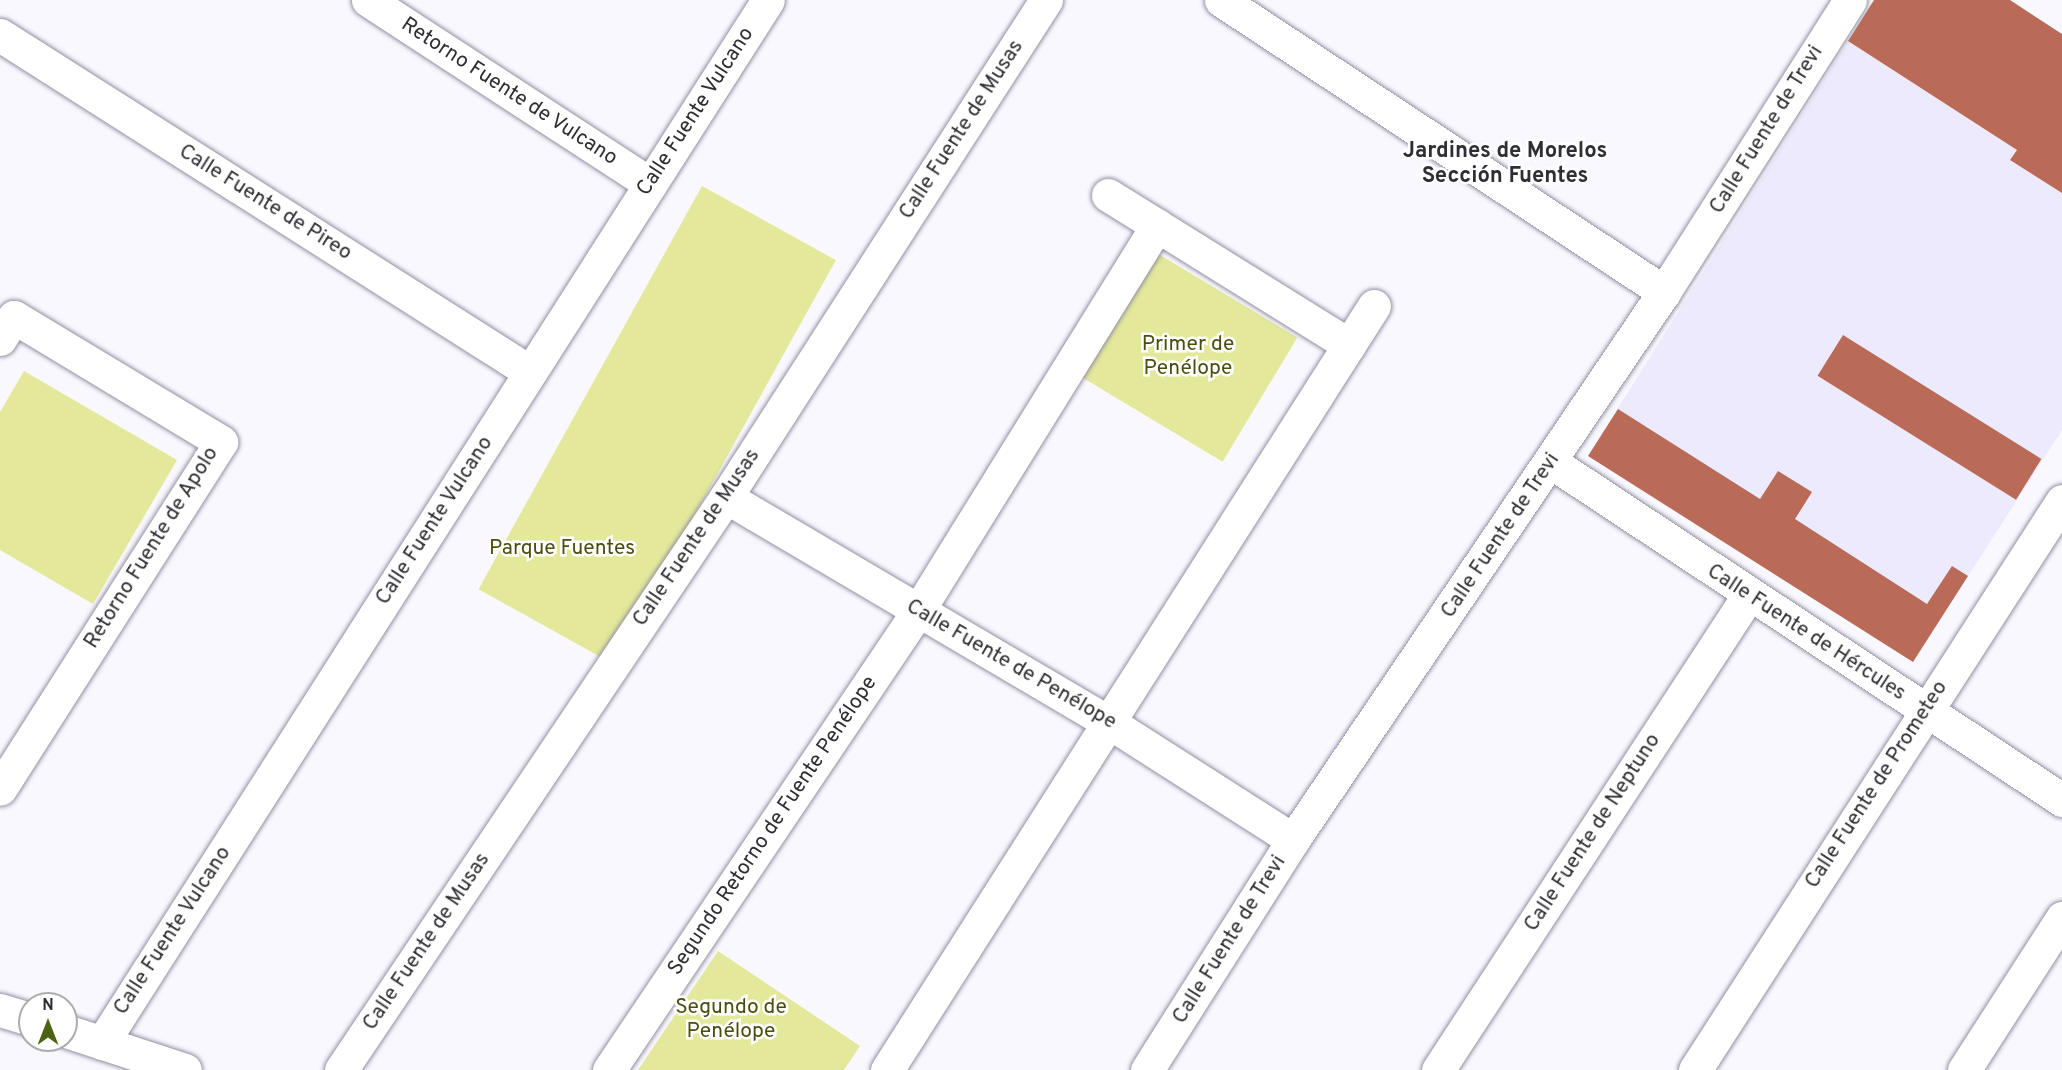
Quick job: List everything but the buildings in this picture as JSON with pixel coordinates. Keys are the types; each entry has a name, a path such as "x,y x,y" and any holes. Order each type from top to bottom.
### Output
{"street":[{"name":"Retorno Fuente de Vulcano","path":"368,0 650,184"},
{"name":"Calle Fuente Vulcano","path":"102,1043 768,0"},
{"name":"Calle Fuente de Musas","path":"341,1070 726,496 1046,0"},
{"path":"1221,0 1664,292"},
{"name":"Calle Fuente de Trevi","path":"1147,1070 1293,840 1664,292 1850,0"},
{"name":"Calle Fuente de Pireo","path":"0,35 530,372"},
{"path":"1108,195 1349,345"},
{"name":"Segundo Retorno de Fuente Penélope","path":"609,1070 918,611 1157,225"},
{"path":"887,1070 1107,721 1374,306"},
{"name":"Retorno Fuente de Apolo","path":"0,339 14,317 221,442 0,789"},
{"name":"Calle Fuente de Hércules","path":"1551,462 1748,596 2062,800"},
{"name":"Calle Fuente de Penélope","path":"726,496 1107,721 1293,840"},
{"name":"Calle Fuente de Prometeo","path":"1695,1070 1925,710 2062,501"},
{"name":"Calle Fuente de Neptuno","path":"1438,1070 1748,596"},
{"path":"1964,1070 2062,918"},
{"path":"0,1010 18,1015"},
{"path":"78,1035 185,1070"}],"shaded area":[{"path":"1848,41 2017,150 2010,160 2062,193 2062,430 1913,662 1588,456"}],"green space":[{"name":"Parque Fuentes","path":"702,186 836,260 612,663 479,589"},
{"name":"Primer de Penélope","path":"1155,252 1297,337 1223,462 1080,376"},
{"path":"24,371 177,460 93,604 0,550 0,412"},
{"name":"Segundo de Penélope","path":"718,951 860,1046 844,1070 638,1070"}],"district":[{"name":"Jardines de Morelos Sección Fuentes","path":"1505,164"}]}
